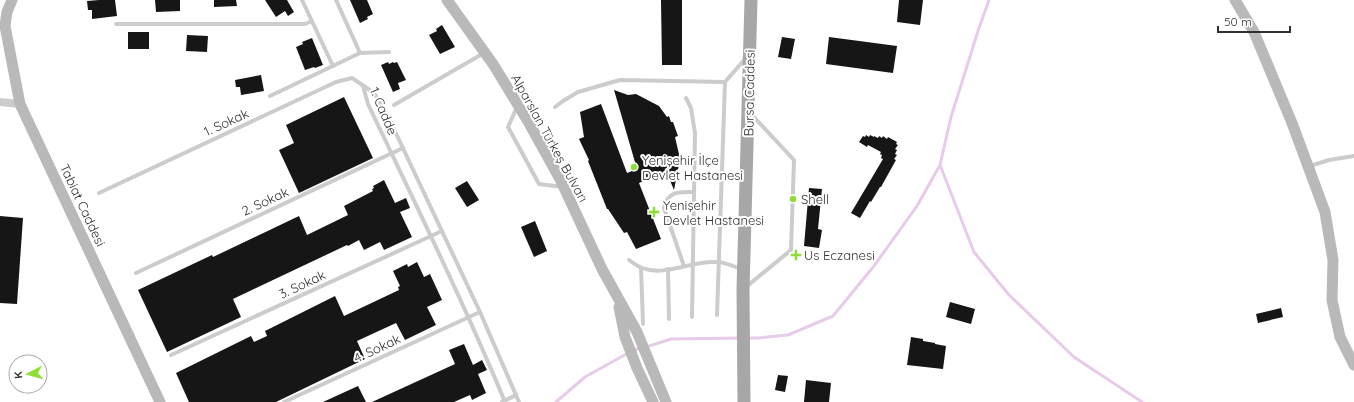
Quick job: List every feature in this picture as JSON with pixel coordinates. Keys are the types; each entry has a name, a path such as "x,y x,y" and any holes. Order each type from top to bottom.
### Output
{"main road":[{"name":"Bursa Caddesi","path":"744,402 743,269 751,0"},
{"name":"Bursa Caddesi","path":"739,402 743,378"}],"street":[{"name":"Tabiat Caddesi","path":"12,0 7,12 5,26 20,104 160,402"},
{"name":"Alparslan Türkeş Bulvarı","path":"448,0 485,52 518,105 563,187 616,297 640,328 650,361 666,402"},
{"path":"1235,0 1254,32 1292,123 1325,212 1333,260 1332,300 1340,337 1354,365"},
{"path":"0,102 20,104"},
{"name":"Alparslan Türkeş Bulvarı","path":"616,297 625,337 637,368 654,402"}],"lane":[{"path":"302,0 333,66"},
{"path":"336,0 360,53"},
{"path":"116,24 305,24 312,21"},
{"path":"270,96 360,53 389,52"},
{"path":"394,105 485,52"},
{"path":"717,315 725,82 750,54"},
{"name":"1. Sokak","path":"99,194 336,82 352,78 362,85"},
{"path":"555,107 578,92 620,80 725,82"},
{"name":"1. Cadde","path":"362,85 374,93 385,110 480,312 519,402"},
{"name":"1. Cadde","path":"362,85 368,104 431,236 504,402"},
{"path":"686,98 692,113 695,133 692,318"},
{"path":"518,105 508,127 539,184 563,187"},
{"path":"743,290 791,250 794,176 794,160 748,112"},
{"name":"2. Sokak","path":"136,273 403,148"},
{"path":"1308,166 1329,160 1354,156"},
{"path":"684,266 664,208 667,199 673,194 677,192 694,192"},
{"name":"3. Sokak","path":"171,355 442,231"},
{"path":"629,260 641,268 657,271 693,263 718,262 743,269"},
{"path":"640,328 641,268"},
{"path":"668,269 669,319"},
{"name":"4. Sokak","path":"284,402 480,312"},
{"path":"504,402 516,395"}],"building":[{"path":"115,0 117,16 92,19 92,10 88,10 87,1"},
{"path":"155,0 180,0 180,11 156,12"},
{"path":"214,0 236,0 237,6 214,7"},
{"path":"265,0 287,0 294,12 288,16 285,11 276,17"},
{"path":"350,0 367,0 373,14 367,17 368,19 360,23"},
{"path":"661,0 682,0 682,65 662,65"},
{"path":"899,0 923,0 920,25 897,22"},
{"path":"442,25 455,47 440,54 429,35 437,31 436,29"},
{"path":"128,32 149,32 149,49 128,49"},
{"path":"187,35 208,36 207,52 186,51"},
{"path":"782,37 795,39 791,59 778,57"},
{"path":"829,37 897,46 893,73 826,64"},
{"path":"312,38 323,65 305,70 296,47 303,44 302,42"},
{"path":"388,62 389,64 397,62 406,80 398,83 400,89 393,92 381,65"},
{"path":"261,75 264,91 241,95 240,87 236,87 235,80"},
{"name":"Yenişehir İlçe Devlet Hastanesi","path":"614,90 628,95 636,94 659,106 667,117 669,116 671,122 673,122 678,136 675,137 681,163 679,164 674,190 666,171 639,183 661,239 636,249 627,232 624,233 607,209 588,161 589,160 579,139 584,137 580,112 601,104 627,173 637,169"},
{"path":"344,97 373,158 299,193 279,150 294,143 286,125"},
{"path":"866,135 869,137 870,135 878,138 879,136 882,138 883,136 887,139 888,137 897,142 896,144 898,145 895,149 897,150 895,154 897,155 894,159 896,160 881,187 871,202 870,201 860,218 851,213 883,159 881,158 881,152 868,145 867,147 859,142 863,136 865,137"},
{"path":"384,180 395,203 406,198 410,208 400,212 412,237 384,250 380,242 364,250 359,240 348,246 347,245 233,299 241,317 167,352 138,290 212,255 213,257 299,216 307,235 348,215 344,206 373,191 373,186"},
{"path":"467,181 479,200 467,207 455,188"},
{"path":"809,188 822,189 818,229 822,230 819,248 804,246"},
{"path":"0,216 23,218 17,304 0,303"},
{"path":"535,221 547,251 534,257 521,227"},
{"path":"417,262 424,277 430,274 442,300 427,307 436,325 405,340 396,323 357,341 365,359 276,402 189,402 176,373 251,336 254,342 267,336 265,331 335,296 344,316 399,290 398,287 400,286 393,271 407,264 408,267"},
{"path":"950,302 975,309 971,324 946,317"},
{"path":"1281,308 1283,317 1258,323 1256,314"},
{"path":"911,337 946,346 943,369 907,365"},
{"path":"464,344 473,365 482,360 487,370 478,374 486,393 472,400 470,395 454,402 372,402 455,364 449,350"},
{"path":"778,375 788,376 785,392 775,390"},
{"path":"806,380 831,383 829,402 804,402"},
{"path":"358,386 366,402 323,402"}],"waterway":[{"path":"747,338 788,335 833,316 874,266 917,206 940,165 951,117 989,0"},
{"path":"940,165 974,252 1009,295 1074,357 1142,402"},
{"path":"646,347 671,339 741,338"},
{"path":"556,402 585,377 640,348"}],"place":[{"name":"Yenişehir İlçe Devlet Hastanesi","path":"634,167"},
{"name":"Shell","path":"793,199"},
{"name":"Yenişehir Devlet Hastanesi","path":"654,212"},
{"name":"Us Eczanesi","path":"796,255"}]}
